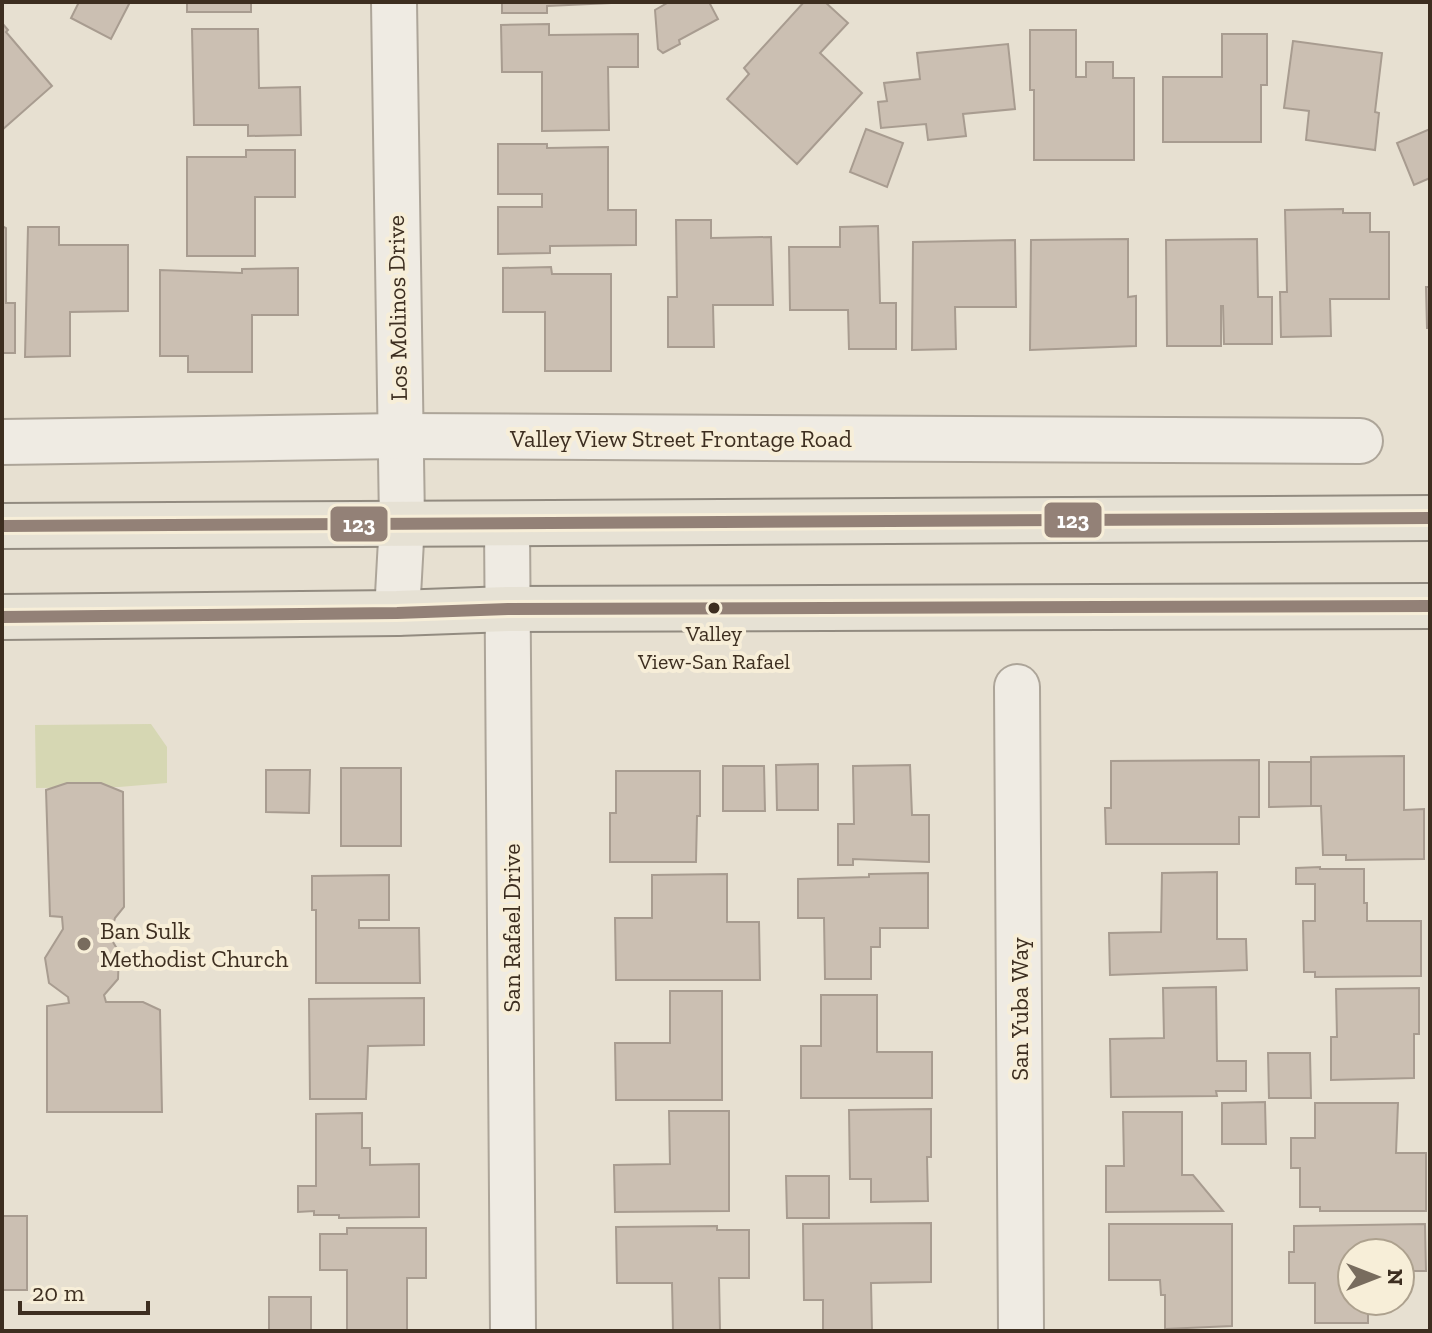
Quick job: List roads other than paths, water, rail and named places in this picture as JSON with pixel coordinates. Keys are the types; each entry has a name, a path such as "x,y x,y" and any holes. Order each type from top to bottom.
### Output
{"main road":[{"path":"2,526 1430,518"},
{"path":"2,617 508,609 1430,606"}],"street":[{"name":"Los Molinos Drive","path":"394,2 402,522 397,613"},
{"name":"Valley View Street Frontage Road","path":"2,442 399,436 1360,441"},
{"name":"San Rafael Drive","path":"507,525 513,1331"},
{"name":"San Yuba Way","path":"1017,687 1021,1331"}],"place":[{"name":"Valley View-San Rafael","path":"714,608"},
{"name":"Ban Sulk Methodist Church","path":"84,944"}]}
